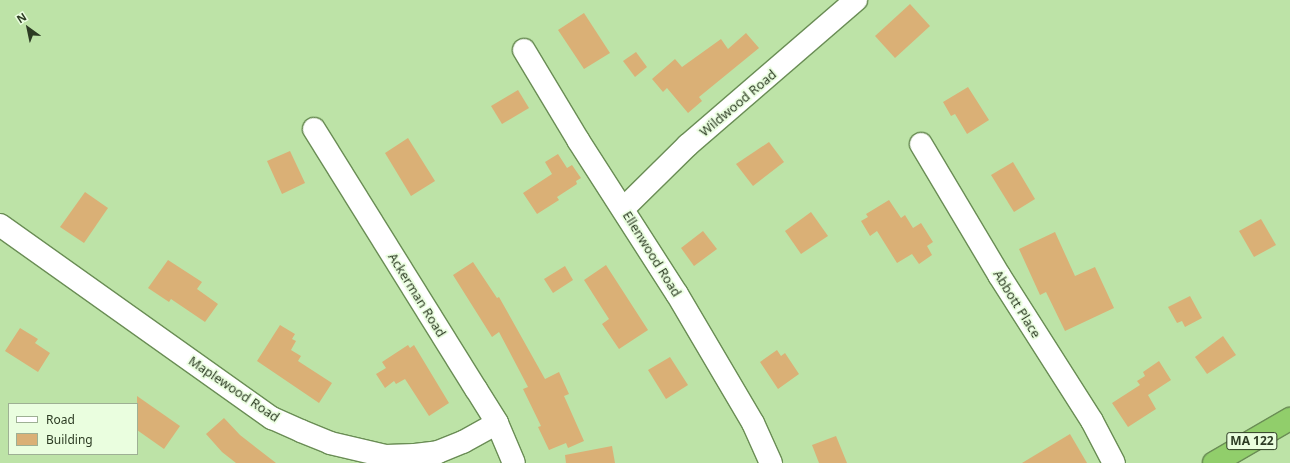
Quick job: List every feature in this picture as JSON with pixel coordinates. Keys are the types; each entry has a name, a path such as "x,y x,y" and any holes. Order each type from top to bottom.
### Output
{"highway":[{"name":"MA 122","path":"1214,463 1290,419"}],"street":[{"name":"Wildwood Road","path":"623,209 688,145 856,0"},
{"name":"Ellenwood Road","path":"524,50 753,423 771,463"},
{"name":"Ackerman Road","path":"314,129 497,423 514,463"},
{"name":"Abbott Place","path":"921,144 999,275 1092,421 1114,463"},
{"name":"Maplewood Road","path":"0,225 266,413 301,431 330,443 379,454 415,455 438,452 463,442 497,423"}],"building":[{"path":"910,4 930,26 895,58 875,36"},
{"path":"584,13 610,53 584,69 558,30"},
{"path":"746,33 759,48 699,97 702,101 688,113 667,88 663,92 652,79 675,59 682,67 721,39 728,49"},
{"path":"636,52 647,67 635,77 623,61"},
{"path":"968,87 989,120 967,134 955,114 951,116 943,102"},
{"path":"518,90 529,108 502,124 491,106"},
{"path":"408,138 435,181 411,196 385,153"},
{"path":"769,142 784,162 753,186 736,164"},
{"path":"290,151 305,183 282,194 267,161"},
{"path":"558,154 567,168 572,165 581,178 576,181 577,184 557,197 559,200 537,214 523,193 552,174 545,162"},
{"path":"1013,162 1035,199 1014,212 991,175"},
{"path":"85,192 108,208 84,243 60,227"},
{"path":"889,200 901,218 905,215 913,228 921,223 933,242 927,246 932,255 919,264 912,254 897,263 877,231 870,236 861,221 868,217 866,214"},
{"path":"811,212 828,236 801,254 785,231"},
{"path":"1261,219 1276,245 1254,257 1239,231"},
{"path":"703,231 717,249 694,266 681,248"},
{"path":"1055,232 1075,276 1095,267 1114,308 1065,331 1046,292 1040,295 1019,249"},
{"path":"168,260 202,282 197,289 218,304 205,322 171,299 169,302 148,288"},
{"path":"473,262 497,298 499,297 545,379 559,372 569,394 564,396 584,441 568,448 566,443 549,450 538,427 541,426 523,389 528,387 499,332 492,337 453,275"},
{"path":"606,265 648,330 619,349 602,324 609,319 584,280"},
{"path":"565,266 573,280 553,293 544,279"},
{"path":"1190,296 1202,318 1185,327 1182,321 1177,323 1168,307"},
{"path":"280,325 295,334 292,339 296,341 291,350 301,356 298,361 332,383 319,403 257,361"},
{"path":"20,328 38,339 35,343 50,353 38,372 5,351"},
{"path":"1223,336 1236,355 1207,374 1195,357"},
{"path":"408,345 410,348 414,345 449,403 429,416 405,379 396,384 394,381 385,388 376,374 386,368 382,362"},
{"path":"777,350 781,356 785,353 799,374 778,389 760,362"},
{"path":"670,357 688,385 666,399 648,370"},
{"path":"1159,361 1171,380 1148,395 1156,409 1128,427 1112,403 1140,385 1137,381 1145,376 1143,372"},
{"path":"137,396 180,426 164,449 138,431"},
{"path":"224,418 240,435 276,463 236,463 222,452 206,434"},
{"path":"1070,434 1087,463 1022,463"},
{"path":"836,436 847,463 819,463 812,445"},
{"path":"612,446 615,463 566,463 565,455"}]}
